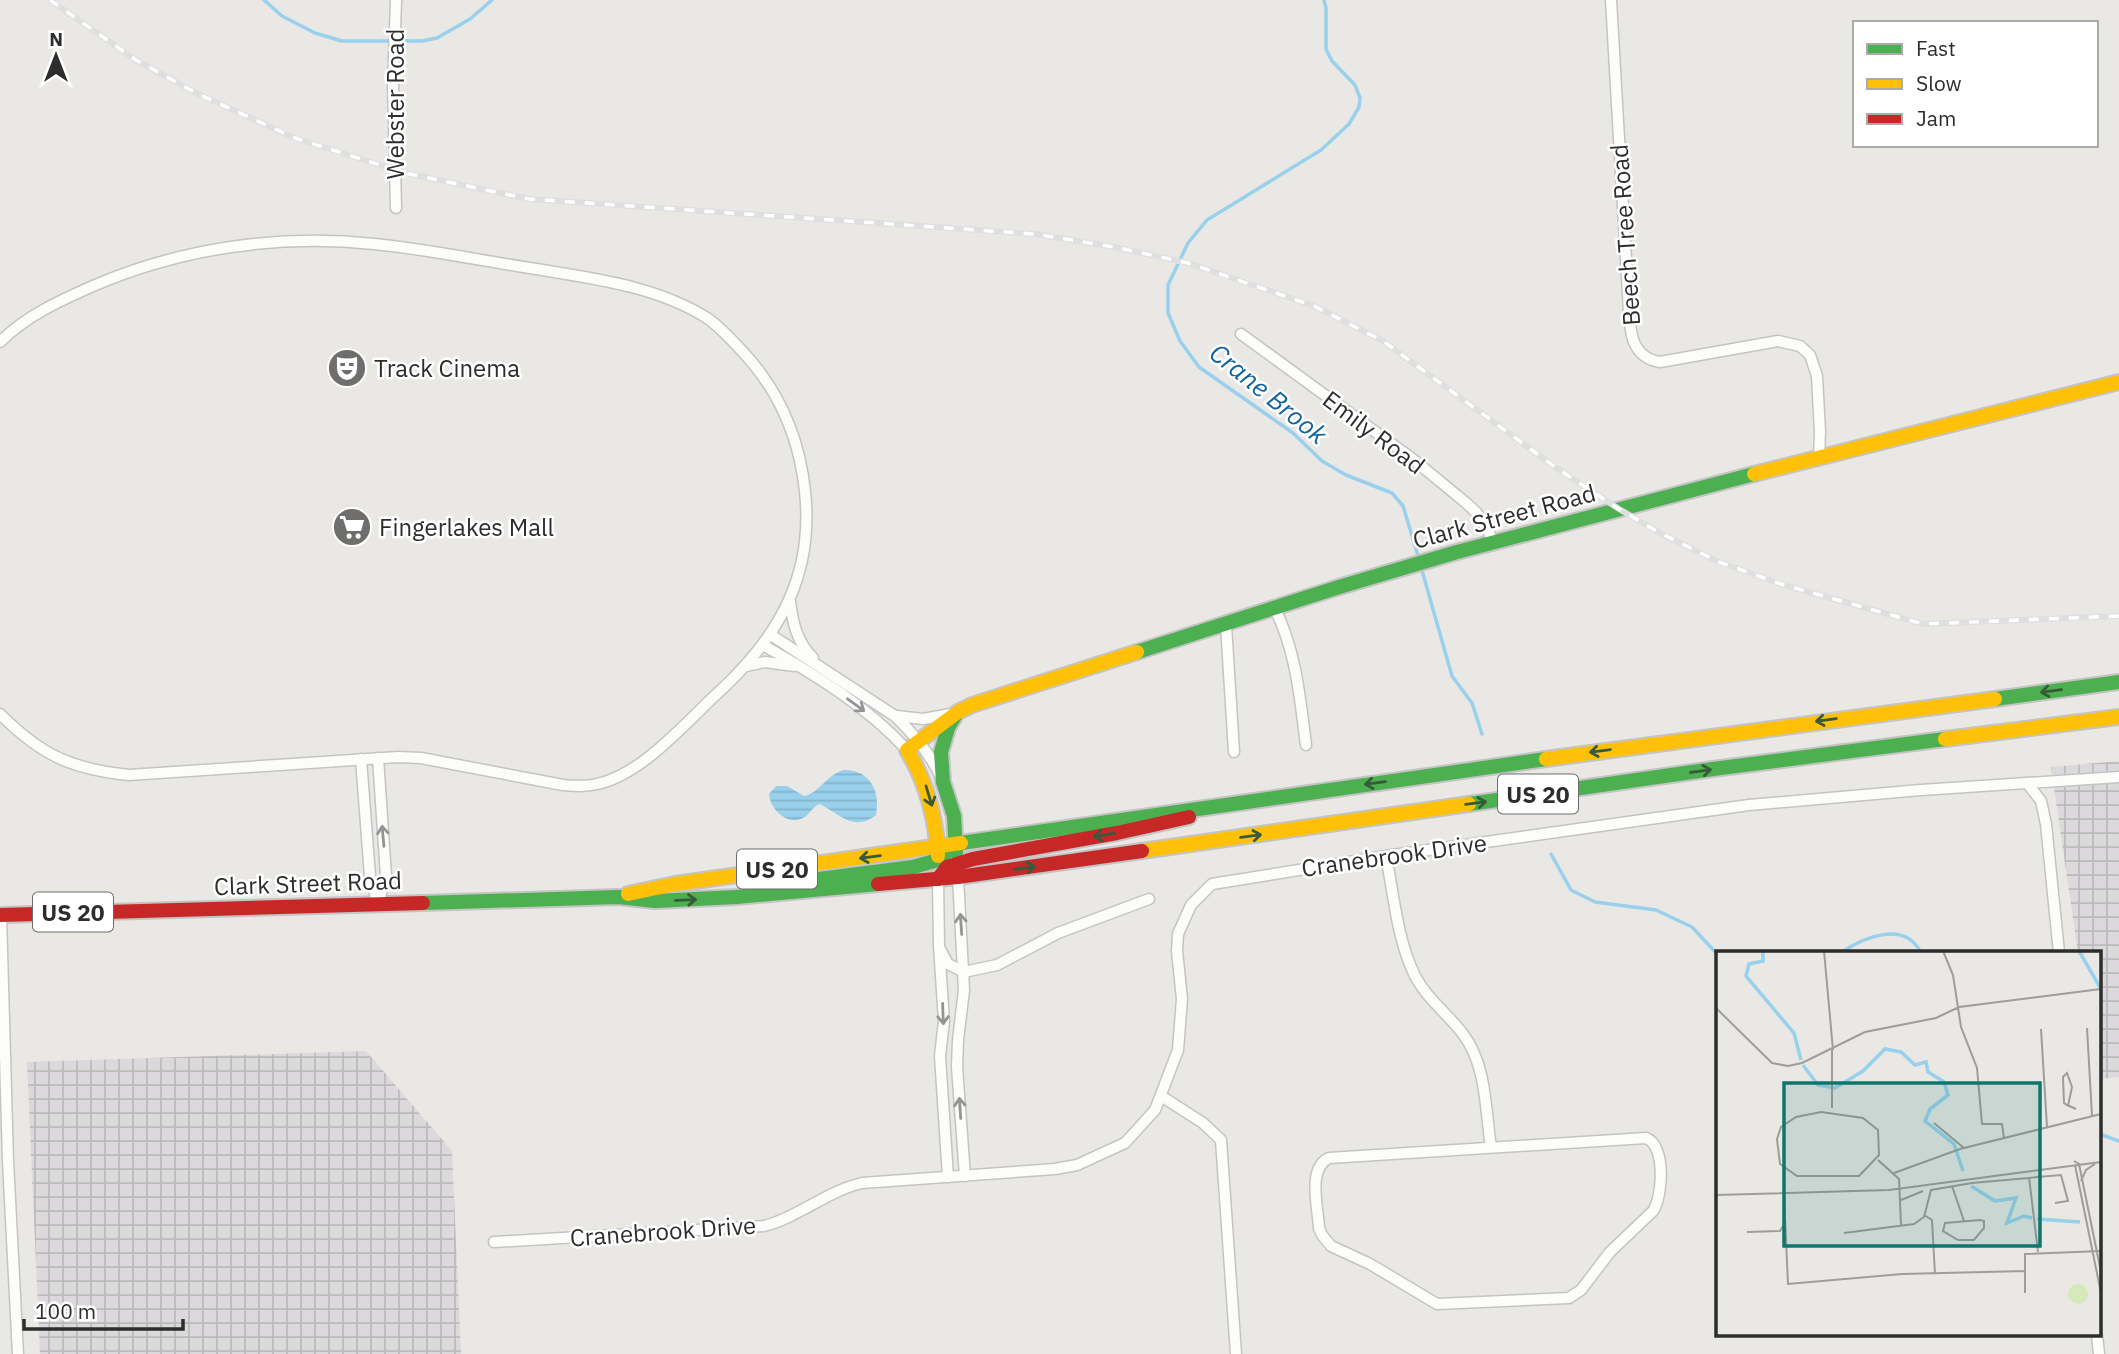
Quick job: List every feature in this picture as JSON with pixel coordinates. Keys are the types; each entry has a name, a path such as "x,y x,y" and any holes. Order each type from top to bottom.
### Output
{"main road":[{"name":"Clark Street Road","path":"912,746 958,712 1364,579 1688,490 2119,382"},
{"name":"US 20","path":"956,844 1544,759 2119,682"},
{"path":"958,712 944,739 941,752 943,782 954,816 957,870 1155,825 1242,802"},
{"name":"Clark Street Road","path":"0,915 618,897 655,901 777,894 938,879 957,870 2119,717"},
{"path":"912,746 929,794 938,854 938,879"},
{"name":"Clark Street Road","path":"618,897 675,884 938,854 956,844"},
{"path":"777,894 820,879 913,867 938,854"}],"street":[{"name":"Webster Road","path":"396,0 396,208"},
{"name":"Beech Tree Road","path":"1611,0 1630,332 1634,344 1646,358 1660,362 1778,341 1800,346 1810,355 1816,368 1819,458"},
{"path":"0,342 38,312 119,276 185,256 259,244 326,241 378,244 595,279 656,295 708,319 759,369 776,394 791,425 803,472 807,511 803,552 790,602 771,635 746,666 645,759 624,774 599,784 563,785 421,758 378,758 129,775 109,773 59,760 18,732 0,714"},
{"name":"Emily Road","path":"1241,334 1415,460 1476,512 1488,529 1492,542"},
{"path":"790,602 799,639 821,666"},
{"path":"1275,609 1286,633 1294,662 1306,744"},
{"path":"1226,625 1234,752"},
{"path":"771,635 895,716 912,746"},
{"path":"763,645 800,667 932,758 943,782"},
{"path":"746,666 765,662 800,667"},
{"path":"895,716 923,719 958,712"},
{"path":"378,758 386,876 378,904"},
{"path":"361,759 370,876 378,904"},
{"name":"Cranebrook Drive","path":"494,1242 764,1226 800,1212 845,1187 883,1181 1034,1171 1077,1165 1125,1143 1155,1110 1178,1050 1182,999 1178,934 1191,905 1212,884 1386,856 1749,805 2119,778"},
{"path":"2027,783 2040,801 2046,824 2059,951"},
{"path":"1386,856 1401,937 1415,975 1424,990 1461,1031 1477,1059 1491,1147"},
{"path":"957,870 964,972 957,1067 965,1176"},
{"path":"938,879 944,1021 940,1056 948,1177"},
{"path":"939,946 948,964 964,972 997,965 1058,933 1149,899"},
{"path":"0,915 4,1162 18,1354"},
{"path":"1161,1096 1203,1122 1221,1140 1236,1354"},
{"path":"1650,1138 1657,1145 1659,1158 1661,1185 1658,1203 1653,1212 1610,1252 1581,1290 1569,1298 1437,1304 1370,1264 1331,1246 1322,1235 1319,1228 1317,1170 1322,1161 1329,1157 1491,1147 1650,1138"},
{"path":"2098,1336 2099,1354"}],"shaded area":[{"path":"2119,761 2119,1077 2102,1079 2102,951 2078,951 2051,767"},
{"path":"366,1051 452,1151 461,1354 40,1354 27,1062"}],"water":[{"path":"843,770 860,773 875,790 876,815 868,820 848,820 820,804 803,818 791,820 780,815 772,805 769,794 776,786 787,786 804,796"}],"waterway":[{"name":"Crane Brook","path":"264,0 282,16 315,33 342,41 422,41 437,38 470,19 492,0"},
{"name":"Crane Brook","path":"1324,0 1326,49 1332,61 1355,85 1360,98 1359,107 1349,124 1321,150 1207,220 1188,243 1168,285 1168,313 1180,341 1199,367 1293,433 1322,461 1346,475 1392,493 1403,506 1419,559"},
{"name":"Crane Brook","path":"1421,567 1452,676 1472,703 1482,734"},
{"path":"1551,854 1571,890 1595,902 1656,910 1692,927 1716,953"},
{"path":"1844,951 1872,937 1894,934 1905,937 1920,951"},
{"path":"2102,1135 2119,1141"}],"railway":[{"path":"50,0 136,60 198,94 295,138 405,173 529,199 1035,234 1188,263 1314,306 1383,341 1555,467 1660,533 1719,562 1781,584 1923,624 2119,616"}],"traffic: fast":[{"path":"1137,652 1457,552 1754,474"},
{"path":"1995,699 2119,682"},
{"path":"955,716 948,728 941,752 943,782 954,816 956,852"},
{"path":"1469,804 1945,739"},
{"path":"961,843 1546,759"},
{"path":"792,889 819,879 913,867 938,860 956,844"},
{"path":"423,903 618,897 655,901 736,897 878,884"}],"traffic: slow":[{"path":"1754,474 2119,382"},
{"path":"938,856 929,801 907,750 958,712 972,705 1137,652"},
{"path":"1546,759 1995,699"},
{"path":"1945,739 2119,717"},
{"path":"1142,851 1469,804"},
{"path":"628,894 675,884 961,843"}],"traffic: jam":[{"path":"938,879 947,867 973,859 1189,817"},
{"path":"878,884 958,877 1142,851"},
{"path":"0,915 423,903"}],"place":[{"name":"Track Cinema","path":"347,368"},
{"name":"Fingerlakes Mall","path":"352,527"}]}
